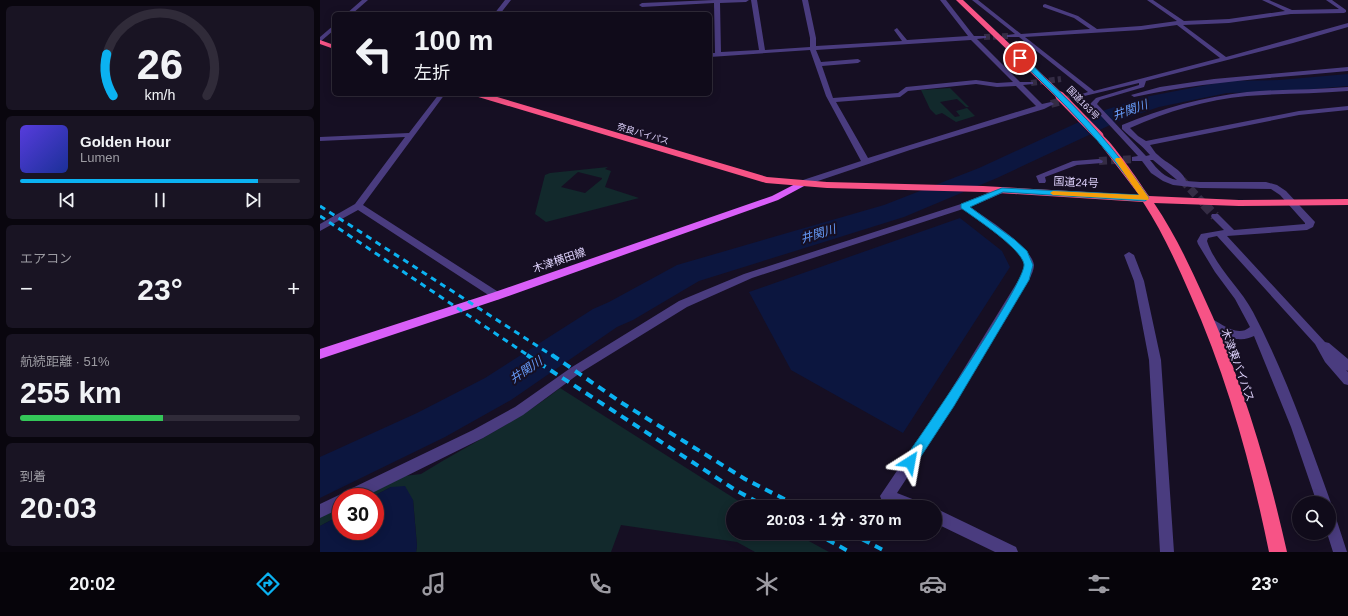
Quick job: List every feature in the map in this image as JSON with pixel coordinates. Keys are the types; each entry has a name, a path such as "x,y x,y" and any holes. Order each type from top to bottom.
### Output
{"highway":[{"name":"国道163号","path":"959,0 1060,96 1099,136 1121,163 1145,198"},
{"path":"320,41 332,46"},
{"name":"奈良バイパス","path":"485,96 766,180 803,183"},
{"name":"国道24号","path":"803,183 983,189 1232,203 1348,202"},
{"name":"木津東バイパス","path":"1145,198 1168,235 1189,279 1229,376 1247,431 1278,552"}],"main road":[{"name":"木津横田線","path":"320,354 496,296 775,198 803,183"}],"street":[{"path":"351,12 366,0"},
{"path":"499,12 508,0"},
{"path":"642,5 746,0"},
{"path":"754,0 762,52"},
{"path":"804,0 818,64 832,100 866,162"},
{"path":"943,0 972,37 1042,108"},
{"path":"975,0 1072,78 1092,92"},
{"path":"1150,0 1225,59"},
{"path":"1265,0 1290,12"},
{"path":"1329,0 1345,12"},
{"path":"717,1 718,55"},
{"path":"1045,6 1076,17 1096,31"},
{"path":"1009,36 1161,27 1180,23 1229,21 1290,12 1345,12"},
{"path":"1078,97 1092,92 1225,59 1348,25"},
{"path":"320,41 332,29"},
{"path":"897,30 905,41"},
{"path":"712,55 905,41 984,37"},
{"path":"818,64 858,61"},
{"path":"1102,98 1108,102 1155,89 1348,69"},
{"path":"1061,79 1072,78"},
{"path":"1143,80 1142,86 1102,98 1094,102 1094,107 1144,158 1154,171 1173,182 1219,186 1271,186 1278,189 1310,222 1309,226 1232,234 1219,233 1204,236 1202,241 1218,270 1248,310 1297,426 1322,496"},
{"path":"832,100 900,95 906,90 976,82 997,85 1031,83"},
{"path":"1182,180 1171,168 1155,157 1145,144 1135,138 1125,127 1168,109 1198,102 1248,94 1348,89"},
{"path":"320,228 358,206 440,96"},
{"path":"803,183 1051,104"},
{"path":"1145,144 1299,113 1348,108"},
{"path":"320,139 411,135"},
{"path":"1135,159 1155,157"},
{"path":"1042,181 1040,176 1076,163 1099,161"},
{"path":"368,488 478,434 520,411 576,370 646,325 684,304 748,276 964,206 1002,190"},
{"path":"358,206 496,296"},
{"path":"897,500 887,496 954,396 1024,280 1029,265 1024,253 1012,242 964,206"},
{"path":"1215,216 1232,234"},
{"path":"1219,233 1318,341 1348,366"},
{"path":"1129,255 1139,281 1156,360 1167,552"},
{"path":"1207,321 1221,331 1238,335 1249,334 1256,328"},
{"path":"1318,341 1329,359 1348,380"},
{"path":"320,511 332,505"},
{"path":"942,518 1011,552"},
{"path":"1336,539 1340,552"}],"green space":[{"path":"950,88 969,107 966,107 957,99 940,102 955,117 960,116 956,111 967,108 975,116 956,122 942,113 936,115 930,109 921,90"},
{"path":"608,167 605,169 611,171 605,187 639,198 546,222 535,214 545,175 550,173","holes":["578,172 602,178 585,193 561,187"]},
{"path":"560,388 737,500 726,500 726,540 807,540 829,552 755,552 737,542 621,525 611,552 416,552 417,546 413,500 391,487 384,491 384,488 378,488 404,476 421,474 510,423"},
{"path":"332,510 332,520 320,526 320,516"}],"water":[{"path":"960,218 1002,251 1010,267 903,433 791,370 749,292"},
{"path":"405,486 413,500 417,546 416,552 320,552 320,526 332,520 332,540 384,540 384,491 391,487"}],"waterway":[{"name":"井関川","path":"320,478 431,425 498,389 605,318 621,311 688,273 894,211 988,173 1113,115 1153,102 1227,87 1279,86 1348,80"}],"tunnel":[{"path":"984,37 1009,36"},
{"path":"1031,83 1061,79"},
{"path":"1051,104 1078,97"},
{"path":"1099,161 1135,159"},
{"path":"1182,180 1205,205"},
{"path":"1204,204 1215,216"}],"railway":[{"path":"320,206 553,356"},
{"path":"320,216 529,356"},
{"path":"527,355 737,491 754,500"},
{"path":"552,355 622,403 745,479 786,500"},
{"path":"828,540 850,552"},
{"path":"864,540 887,552"}],"slow traffic":[{"path":"1053,193 1145,198 1119,160"}],"route":[{"path":"910,462 950,402 996,327 1024,280 1029,265 1024,253 1012,242 964,206 1002,190 1145,198 1121,163 1099,136 1020,58"}]}
